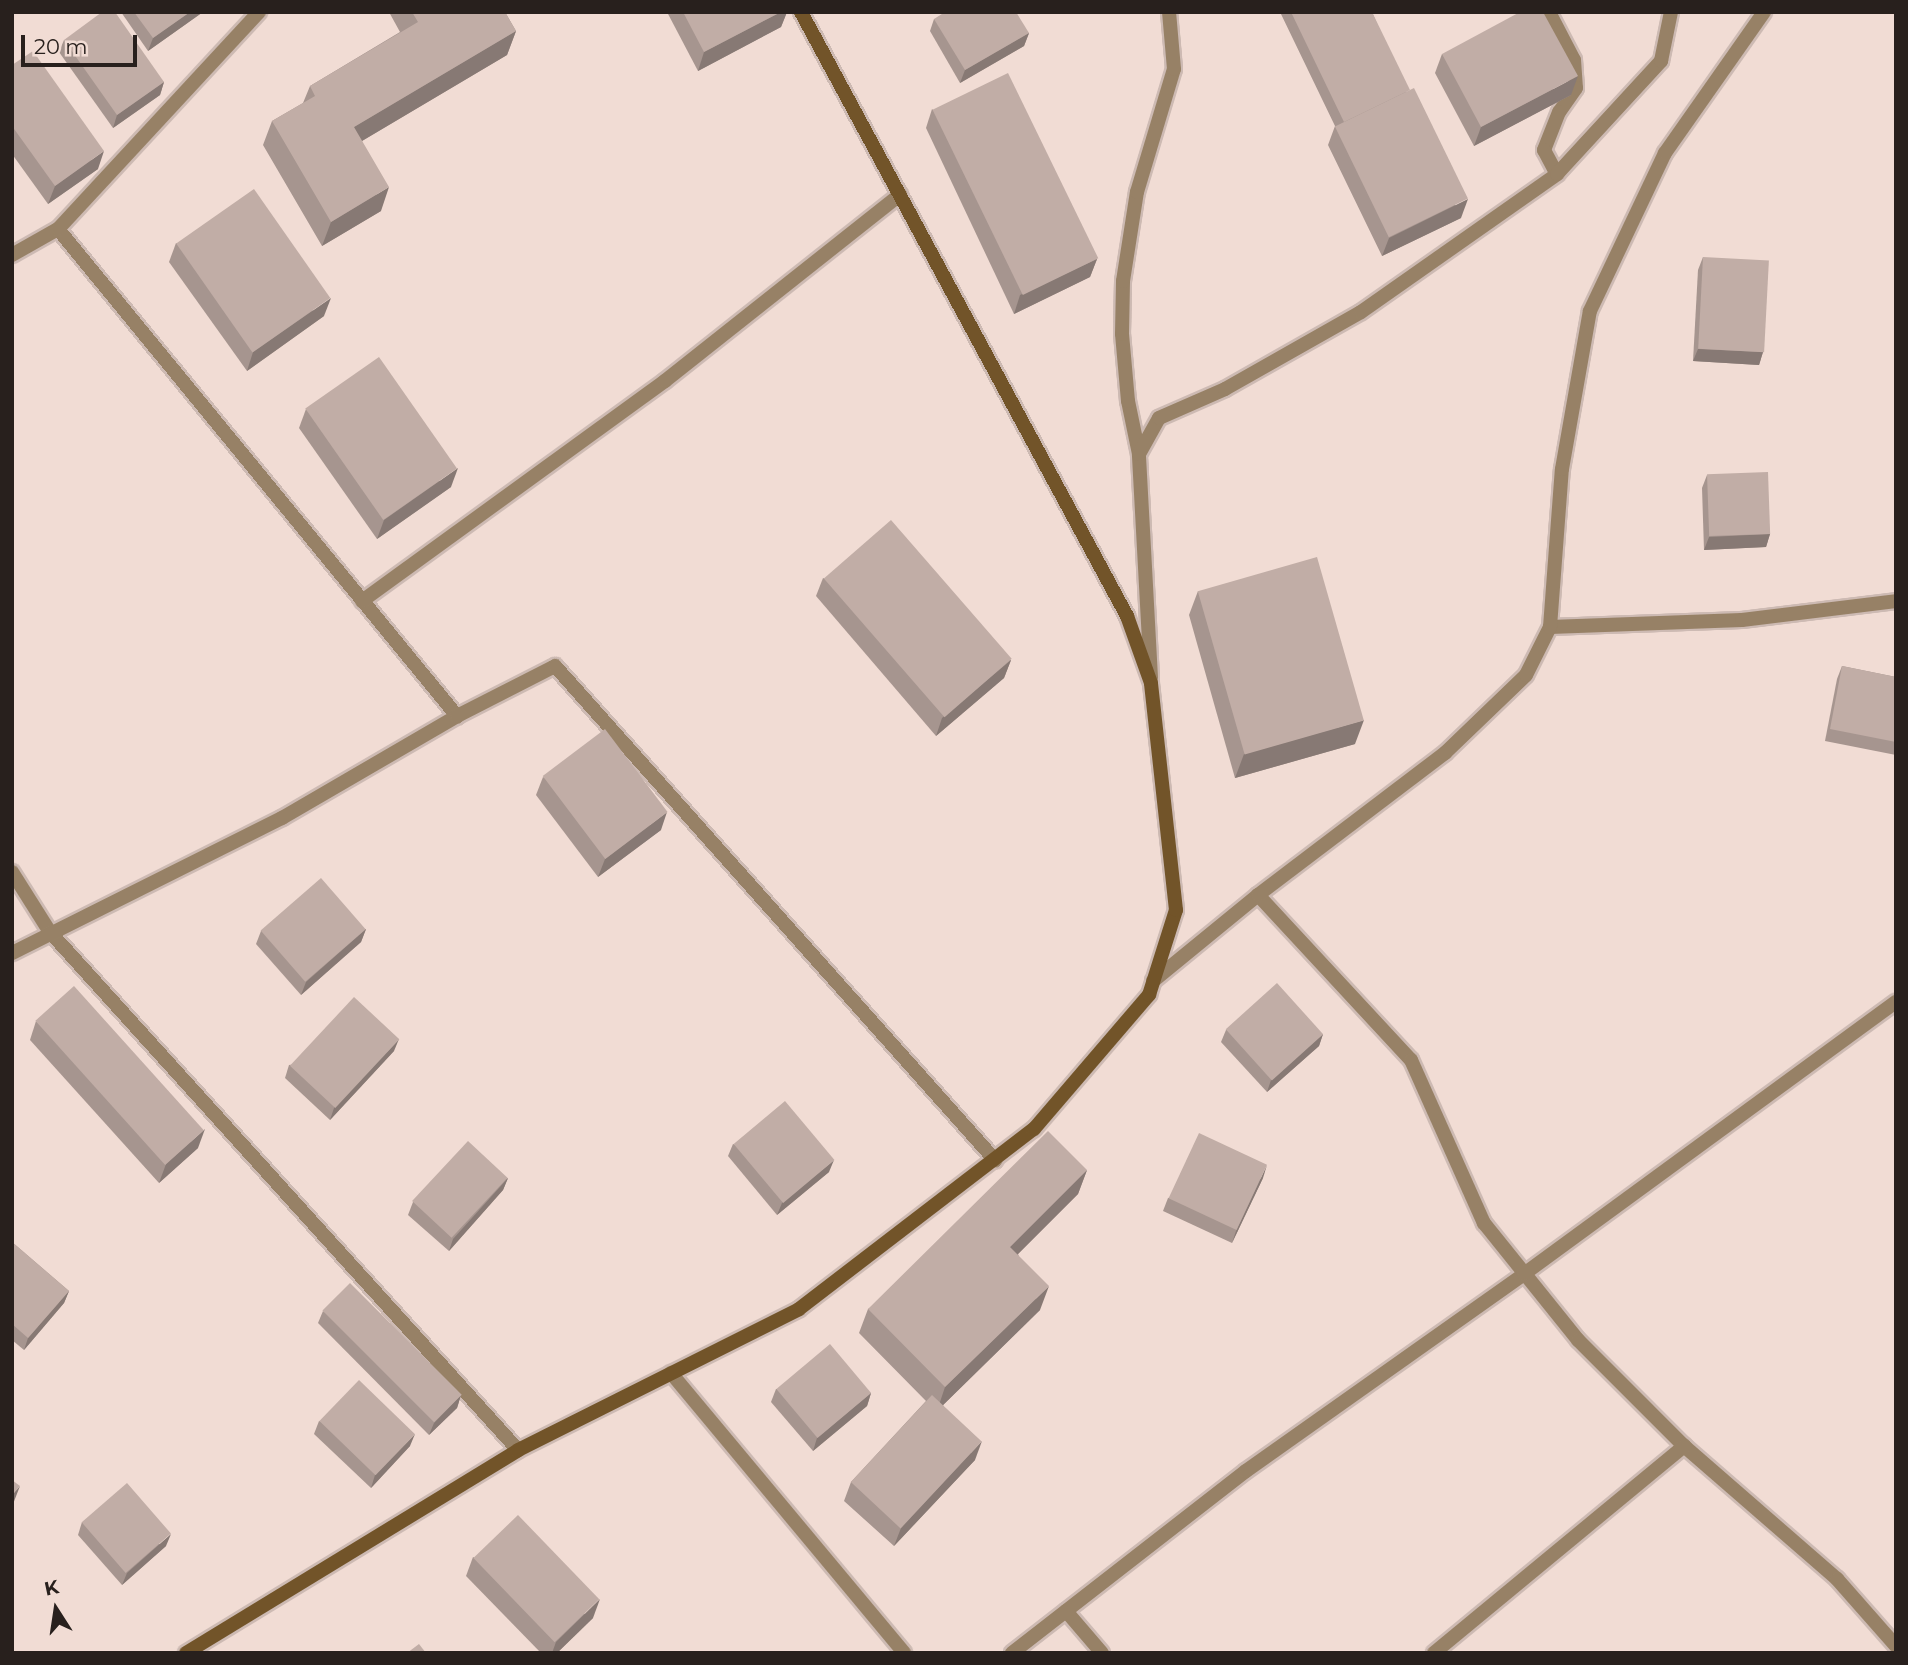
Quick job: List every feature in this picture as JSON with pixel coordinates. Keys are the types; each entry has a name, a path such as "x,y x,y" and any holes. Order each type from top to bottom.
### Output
{"street":[{"path":"12,255 58,229 259,12"},
{"path":"801,12 1127,616 1151,683"},
{"path":"186,1653 518,1450 799,1308 1034,1129 1149,995 1176,910 1151,683 1139,454 1128,401 1122,334 1124,281 1137,192 1174,69 1169,12"},
{"path":"1549,12 1574,60 1576,88 1559,113 1544,150 1557,174"},
{"path":"1139,454 1159,418 1225,388 1361,312 1557,174 1661,61 1671,12"},
{"path":"1153,981 1258,895 1445,753 1526,675 1550,627 1562,469 1590,311 1665,153 1764,12"},
{"path":"362,601 665,381 900,195"},
{"path":"58,229 457,716"},
{"path":"1550,627 1742,620 1896,601"},
{"path":"12,953 282,818 457,716 555,666 995,1160"},
{"path":"12,872 50,932 518,1450"},
{"path":"1258,895 1411,1060 1484,1223 1578,1340 1684,1446 1837,1579 1896,1646"},
{"path":"1012,1653 1246,1471 1524,1274 1896,1002"},
{"path":"671,1373 904,1653"},
{"path":"1434,1653 1684,1446"},
{"path":"1066,1611 1102,1653"}],"building":[{"path":"102,12 115,12 164,82 117,115 64,40"},
{"path":"134,12 190,12 153,38"},
{"path":"412,12 505,12 516,31 354,127 389,187 331,222 272,121 315,96 310,86 418,22"},
{"path":"683,12 781,12 704,52"},
{"path":"945,12 1016,12 1029,33 965,70 934,19"},
{"path":"1291,12 1372,12 1410,90 1344,122"},
{"path":"1520,12 1543,12 1578,76 1481,127 1442,54"},
{"path":"33,51 104,151 55,186 12,126 12,65"},
{"path":"1008,73 1098,258 1023,295 933,110"},
{"path":"1414,88 1468,199 1389,237 1335,127"},
{"path":"254,189 330,298 252,352 176,243"},
{"path":"1703,257 1769,260 1764,352 1698,349"},
{"path":"379,357 457,468 383,520 305,409"},
{"path":"1768,472 1770,534 1709,536 1707,474"},
{"path":"891,520 1012,659 945,717 824,578"},
{"path":"1317,557 1364,720 1245,755 1198,591"},
{"path":"1842,666 1896,677 1896,742 1830,729"},
{"path":"605,729 668,812 605,859 543,776"},
{"path":"321,878 366,929 305,982 261,930"},
{"path":"1277,983 1323,1034 1272,1080 1226,1029"},
{"path":"74,986 204,1130 165,1165 35,1021"},
{"path":"354,997 399,1039 335,1108 290,1066"},
{"path":"785,1101 834,1160 783,1203 734,1144"},
{"path":"1048,1131 1087,1170 1010,1247 1049,1286 945,1387 868,1309"},
{"path":"1199,1133 1267,1165 1237,1230 1169,1198"},
{"path":"468,1141 507,1178 452,1238 412,1201"},
{"path":"12,1242 69,1291 28,1338 12,1324"},
{"path":"350,1283 462,1395 434,1422 322,1311"},
{"path":"830,1344 871,1393 818,1438 776,1389"},
{"path":"359,1380 415,1434 376,1475 319,1421"},
{"path":"932,1395 982,1441 901,1528 851,1482"},
{"path":"12,1480 20,1486 12,1495"},
{"path":"127,1483 171,1534 126,1573 82,1522"},
{"path":"518,1515 599,1599 555,1642 473,1558"},
{"path":"419,1644 426,1653 407,1653"}]}
